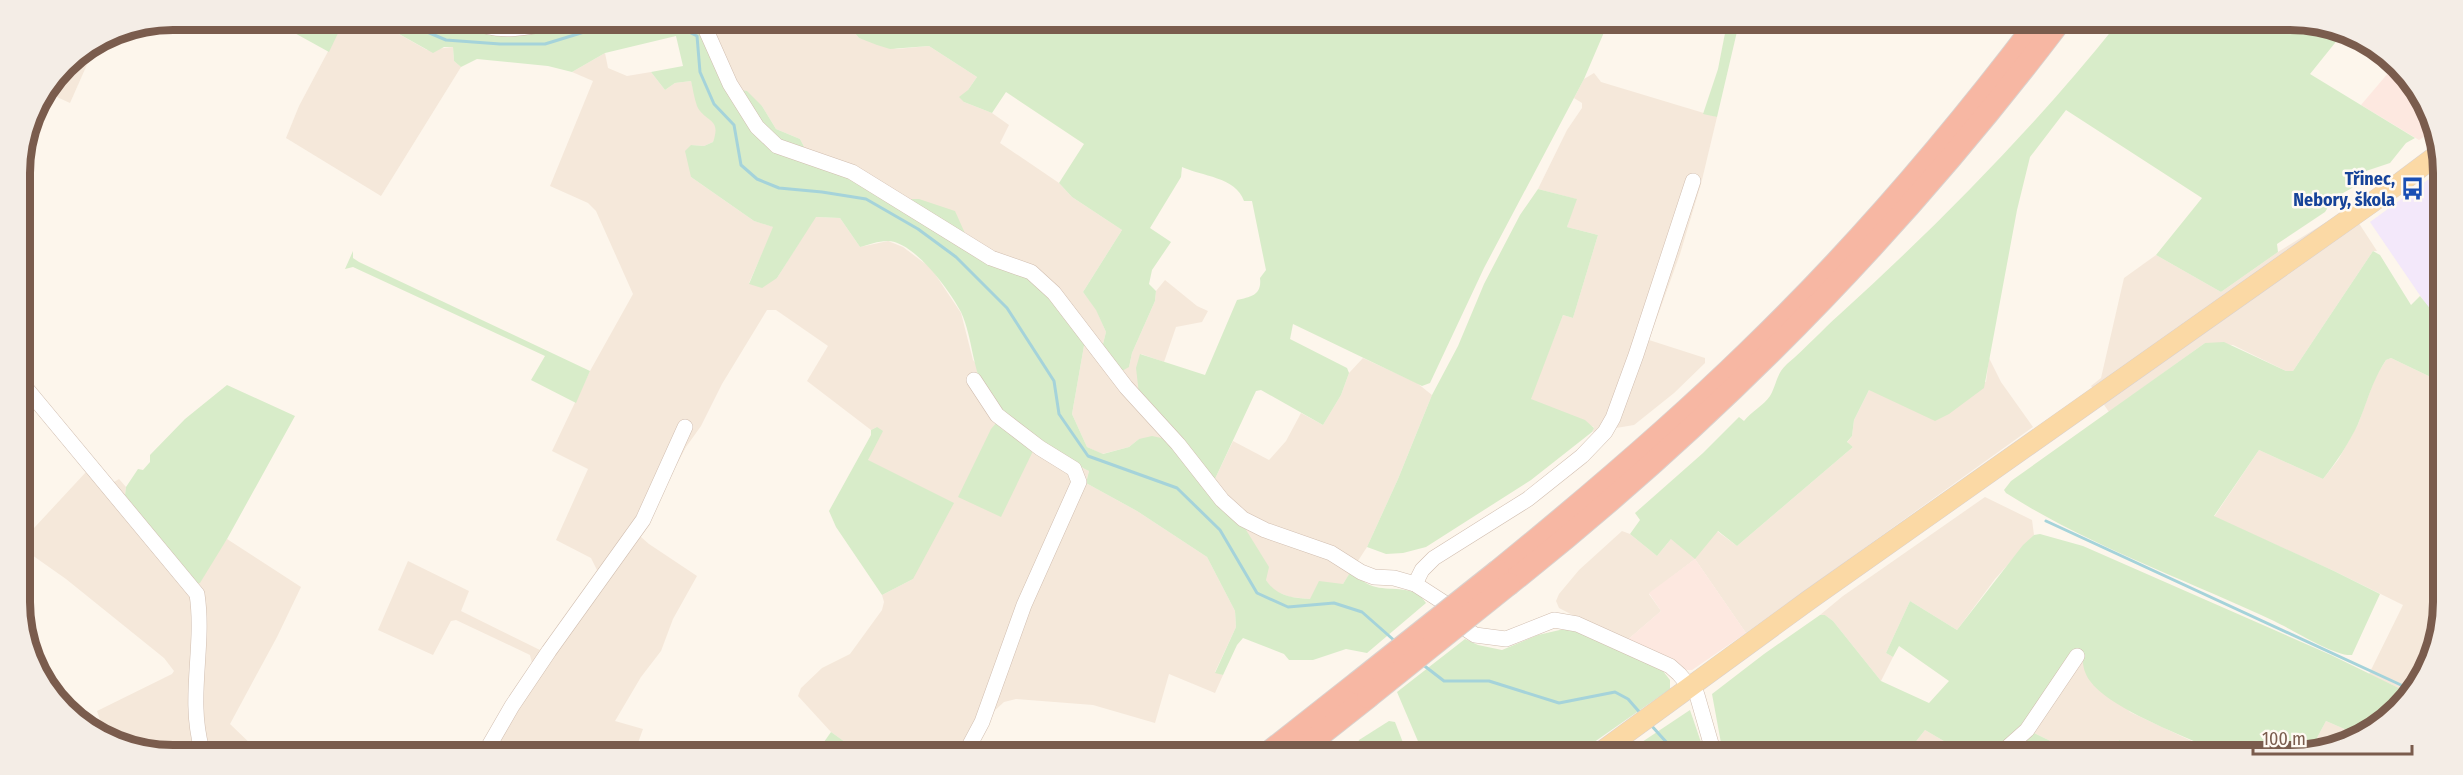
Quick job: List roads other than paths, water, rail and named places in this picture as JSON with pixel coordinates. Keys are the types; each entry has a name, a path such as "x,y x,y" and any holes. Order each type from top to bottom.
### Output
{"highway":[{"path":"1503,578 1748,352 1809,291 1947,136 2031,30"},
{"path":"1280,745 1362,690 1658,459 1751,373 1830,294 1962,147 2053,30"},
{"path":"1305,745 1362,690"}],"main road":[{"path":"1611,745 1809,600 2401,183 2432,158"}],"street":[{"path":"706,30 730,84 757,128 777,146 852,172 991,258 1031,272 1054,294 1126,387 1178,444 1222,500 1243,519 1265,530 1331,553 1374,578 1394,578 1415,584 1446,604 1466,629 1475,635 1506,639 1554,620 1570,622 1670,666 1697,695 1711,745"},
{"path":"1415,584 1422,570 1434,558 1528,499 1582,456 1605,432 1613,418 1636,355 1693,181"},
{"path":"970,745 982,722 1024,605 1079,482 1074,469 1040,448 997,415 974,380"},
{"path":"30,393 197,594 201,620 194,698 201,745"},
{"path":"489,745 512,706 549,651 643,520 685,427"},
{"path":"2010,745 2027,730 2077,656"}],"waterway":[{"path":"422,30 446,40 500,44 545,44 591,30"},
{"path":"685,30 697,36 700,72 714,104 734,125 741,165 757,179 779,188 866,199 918,229 956,257 1007,308 1054,381 1059,414 1088,456 1177,488 1220,530 1257,593 1288,607 1334,603 1362,612 1396,642"},
{"path":"2046,521 2405,687"},
{"path":"1422,664 1444,681 1489,681 1559,703 1615,692 1628,699 1642,715"},
{"path":"1650,724 1669,745"}],"place":[{"name":"Třinec, Nebory, škola","path":"2413,189"}]}
